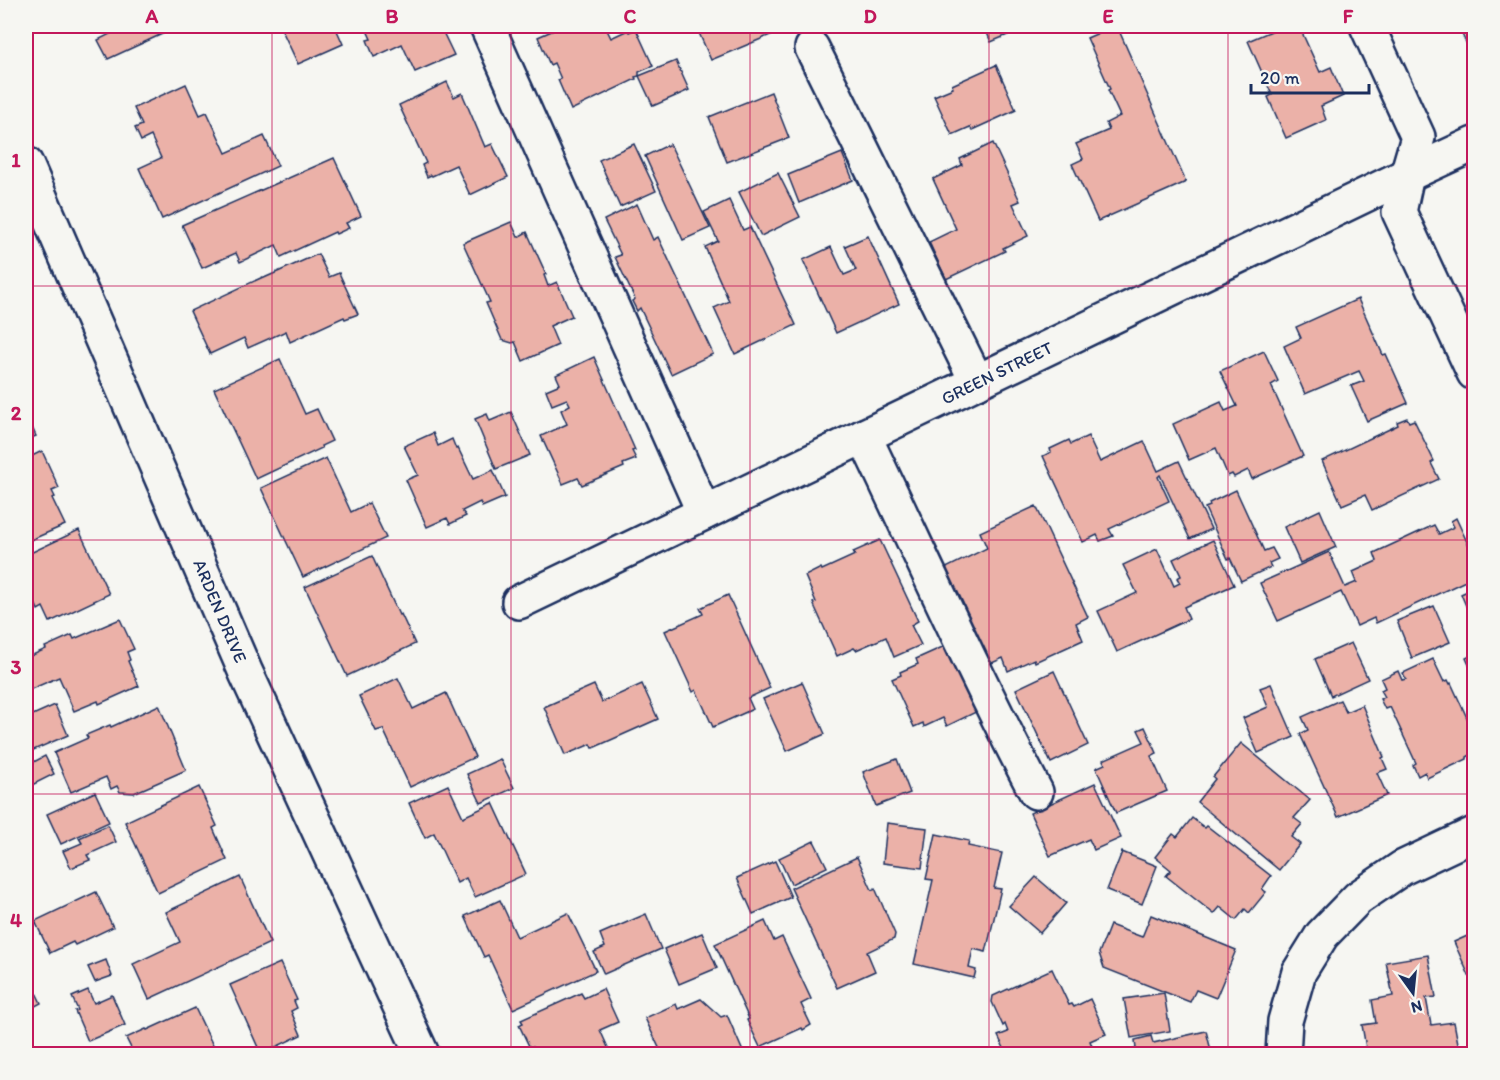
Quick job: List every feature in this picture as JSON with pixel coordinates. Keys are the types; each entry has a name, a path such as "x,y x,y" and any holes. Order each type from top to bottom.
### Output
{"street":[{"path":"487,26 705,513"},
{"path":"1367,26 1418,137 1399,212 1474,373"},
{"path":"812,48 977,382"},
{"name":"GREEN STREET","path":"519,602 1474,144"},
{"name":"ARDEN DRIVE","path":"26,164 246,673 423,1054"},
{"path":"864,436 999,720 1036,792"},
{"path":"1283,1054 1285,1021 1299,972 1322,935 1358,898 1402,868 1474,834"}],"building":[{"path":"114,26 172,26 173,29 108,59 98,40 116,31"},
{"path":"280,26 335,26 343,44 298,64"},
{"path":"365,26 440,26 454,55 415,72 402,44 374,57 367,40 371,39"},
{"path":"563,26 605,26 611,38 636,29 653,66 639,72 636,79 571,110 558,80 561,79 554,63 550,65 538,37"},
{"path":"696,26 792,26 711,60"},
{"path":"984,26 1029,26 991,42"},
{"path":"1117,26 1186,182 1098,221 1072,164 1083,159 1076,144 1109,130 1106,123 1120,116 1087,38"},
{"path":"1283,26 1299,26 1320,72 1331,67 1343,96 1321,106 1326,120 1286,138 1268,97 1272,95 1248,41"},
{"path":"1458,26 1474,26 1474,51 1471,53"},
{"path":"676,61 689,90 653,106 639,76"},
{"path":"996,65 1016,110 972,130 970,127 952,135 934,96"},
{"path":"447,82 454,97 462,93 485,147 492,144 508,177 470,195 456,165 427,177 422,165 426,163 399,105"},
{"path":"186,84 200,115 207,112 226,153 264,136 278,166 162,219 139,168 161,158 151,136 141,141 135,128 142,125 134,108"},
{"path":"771,92 789,138 727,162 709,117"},
{"path":"993,143 1020,201 1013,204 1028,236 1003,248 1005,251 946,279 929,242 956,229 933,179 962,165 960,159"},
{"path":"634,144 656,191 620,207 599,160"},
{"path":"670,144 710,228 683,240 645,156"},
{"path":"842,153 853,180 799,203 788,175"},
{"path":"334,158 361,216 346,223 349,228 336,234 335,232 281,257 276,245 240,262 236,253 202,268 182,225"},
{"path":"778,173 800,217 761,236 739,192"},
{"path":"729,200 743,230 750,227 796,325 735,354 714,308 729,301 705,247 718,241 704,212"},
{"path":"637,204 653,240 658,237 713,354 671,374 640,308 637,311 632,301 635,299 615,257 621,255 604,220"},
{"path":"511,222 518,237 527,232 546,274 544,275 548,286 557,282 572,316 550,326 558,345 523,361 515,342 502,340 486,303 490,302 463,243"},
{"path":"868,236 899,304 836,333 803,260 831,247 844,275 856,270 845,246"},
{"path":"318,254 329,277 339,273 358,314 345,319 344,317 290,342 286,331 248,348 244,338 210,354 190,311"},
{"path":"1358,299 1408,403 1367,421 1351,386 1364,381 1359,371 1305,394 1284,346 1301,338 1296,327"},
{"path":"1264,351 1278,381 1271,385 1303,456 1252,479 1248,470 1234,477 1232,474 1228,476 1216,448 1189,460 1173,424 1221,402 1225,411 1237,406 1220,371"},
{"path":"594,357 635,450 632,451 636,459 623,464 624,467 582,485 578,478 563,484 541,436 567,424 561,410 570,405 567,399 552,405 546,390 560,384 556,375"},
{"path":"280,359 305,414 317,409 332,441 256,479 214,389"},
{"path":"511,412 530,455 496,469 475,419 487,414 490,421"},
{"path":"26,414 36,436 26,440"},
{"path":"1407,418 1409,422 1414,420 1434,461 1431,463 1439,479 1372,510 1365,495 1342,505 1322,461 1398,425 1397,422"},
{"path":"433,433 438,446 452,439 473,479 493,470 505,497 482,507 480,502 462,511 466,516 450,524 447,518 427,527 406,480 418,475 404,446"},
{"path":"1088,436 1100,462 1144,441 1158,471 1179,461 1211,529 1190,539 1160,475 1158,477 1169,501 1109,529 1113,536 1100,541 1097,535 1083,542 1043,456 1051,452 1050,449 1069,440 1071,444"},
{"path":"42,451 59,488 52,491 55,497 52,498 65,525 26,542 26,459"},
{"path":"326,458 351,512 369,503 386,538 303,577 261,488"},
{"path":"1236,490 1264,551 1272,548 1278,559 1269,563 1271,567 1241,581 1230,558 1228,559 1205,508 1210,506 1209,503"},
{"path":"1036,506 1088,617 1076,623 1083,640 1035,662 1034,659 1008,671 1003,658 983,667 938,572 987,548 980,532"},
{"path":"1320,510 1336,547 1300,563 1284,527"},
{"path":"1456,518 1474,557 1474,577 1376,623 1374,618 1357,626 1341,592 1278,621 1260,583 1329,552 1345,587 1357,582 1353,572 1377,561 1374,553 1434,525 1439,534 1454,527 1451,521"},
{"path":"79,530 109,594 50,622 43,607 38,610 36,605 26,610 26,555"},
{"path":"880,540 918,621 911,625 921,645 894,657 886,637 837,656 813,603 816,602 805,576 855,555 853,552"},
{"path":"1213,540 1234,585 1184,607 1189,619 1117,652 1098,611 1137,593 1123,565 1157,549 1174,586 1180,583 1177,578 1181,576 1173,559"},
{"path":"372,556 415,644 347,676 305,587"},
{"path":"1474,588 1474,625 1461,594"},
{"path":"728,595 770,688 748,698 753,709 713,727 696,690 693,692 665,631 703,614 700,608"},
{"path":"1434,606 1450,642 1412,658 1397,621"},
{"path":"120,619 134,649 127,652 130,660 128,661 139,686 99,704 98,701 74,711 59,677 29,690 26,682 26,658 72,635 74,639"},
{"path":"1351,643 1368,679 1331,696 1315,659"},
{"path":"947,645 978,711 947,726 943,718 924,727 923,723 914,727 892,679 901,675 900,672 918,664 916,659"},
{"path":"1474,654 1474,676 1466,658"},
{"path":"1433,659 1444,682 1448,680 1451,683 1474,733 1474,753 1467,759 1427,778 1425,772 1418,776 1413,765 1416,763 1390,707 1385,709 1380,699 1385,697 1381,690 1385,688 1381,679 1398,671 1402,680 1406,679 1403,673"},
{"path":"1054,671 1088,745 1051,763 1016,689"},
{"path":"398,678 413,709 446,693 475,757 410,787 383,729 376,731 359,696"},
{"path":"802,682 825,734 787,751 763,699"},
{"path":"642,684 658,719 593,748 591,744 565,755 544,707 594,685 602,702"},
{"path":"1271,684 1294,737 1258,753 1243,718 1268,707 1260,688"},
{"path":"1340,700 1346,712 1362,705 1384,757 1382,758 1387,769 1377,773 1387,795 1338,817 1300,734 1308,730 1302,717"},
{"path":"55,705 68,735 31,751 32,753 26,756 26,718"},
{"path":"159,705 186,770 134,793 120,792 117,786 111,789 106,777 71,792 54,753 88,738 86,735 110,725 111,727"},
{"path":"1145,727 1157,753 1151,756 1167,791 1116,813 1096,768 1105,764 1103,760 1144,742 1138,730"},
{"path":"1241,743 1310,800 1294,818 1302,824 1291,837 1300,844 1279,870 1197,802 1215,779 1213,777"},
{"path":"45,756 54,774 30,786 26,777 26,766"},
{"path":"500,759 514,788 481,803 467,774"},
{"path":"897,759 910,793 876,806 863,772"},
{"path":"1095,783 1121,838 1094,850 1089,839 1050,856 1030,813"},
{"path":"448,785 463,817 493,803 526,874 475,897 466,878 457,883 434,833 425,838 409,803"},
{"path":"199,787 217,826 213,828 227,860 158,893 125,822"},
{"path":"95,792 109,822 61,844 47,814"},
{"path":"1192,818 1205,828 1207,826 1271,876 1262,889 1266,892 1249,913 1245,909 1236,920 1220,907 1214,914 1166,876 1171,870 1155,857 1173,834 1177,837"},
{"path":"887,823 927,828 922,868 883,863"},
{"path":"108,825 116,842 87,855 90,860 71,868 63,851 82,843 79,838"},
{"path":"936,834 969,841 968,846 1002,853 994,888 1001,889 986,952 973,949 969,968 976,970 974,978 914,964 933,880 926,879"},
{"path":"814,841 827,867 791,884 779,858"},
{"path":"1122,852 1157,866 1142,904 1107,890"},
{"path":"857,857 872,890 875,888 895,934 894,939 867,952 875,971 837,988 791,888"},
{"path":"775,861 791,897 753,914 737,878"},
{"path":"240,877 270,943 149,999 133,964 180,942 166,912"},
{"path":"1036,877 1066,903 1040,933 1009,906"},
{"path":"96,892 113,927 75,945 73,942 50,953 35,921"},
{"path":"500,900 517,937 568,913 596,971 513,1009 488,955 484,957 465,916"},
{"path":"646,914 661,949 604,974 594,952 605,947 600,934"},
{"path":"1151,915 1236,950 1216,998 1196,990 1190,1002 1104,968 1099,953 1110,925 1142,937"},
{"path":"765,921 774,941 782,937 811,999 801,1004 811,1025 760,1047 715,944"},
{"path":"702,933 717,968 679,984 664,949"},
{"path":"1474,933 1474,987 1454,942"},
{"path":"1428,955 1436,997 1426,998 1431,1025 1454,1022 1460,1054 1367,1054 1362,1025 1376,1023 1372,1000 1393,996 1386,962"},
{"path":"106,960 112,976 95,982 88,967"},
{"path":"280,963 297,1000 294,1001 297,1008 291,1011 301,1035 261,1054 230,985"},
{"path":"1052,969 1069,1005 1072,1004 1074,1007 1090,999 1106,1034 1090,1041 1092,1046 1073,1054 1007,1054 998,1036 1008,1032 992,1002 993,996"},
{"path":"26,975 41,1003 26,1011"},
{"path":"603,989 618,1022 600,1030 611,1054 536,1054 533,1047 530,1048 519,1025 523,1023 521,1020 581,993 584,998"},
{"path":"88,990 94,1003 112,995 125,1025 88,1041 75,1011 78,1010 72,997"},
{"path":"1164,993 1170,1031 1131,1038 1124,999"},
{"path":"701,999 721,1017 727,1015 744,1054 662,1054 645,1018 676,1004 678,1009"},
{"path":"195,1008 217,1054 134,1054 126,1038"},
{"path":"1206,1031 1212,1054 1113,1054 1136,1049 1135,1040 1151,1036 1153,1043"}]}
